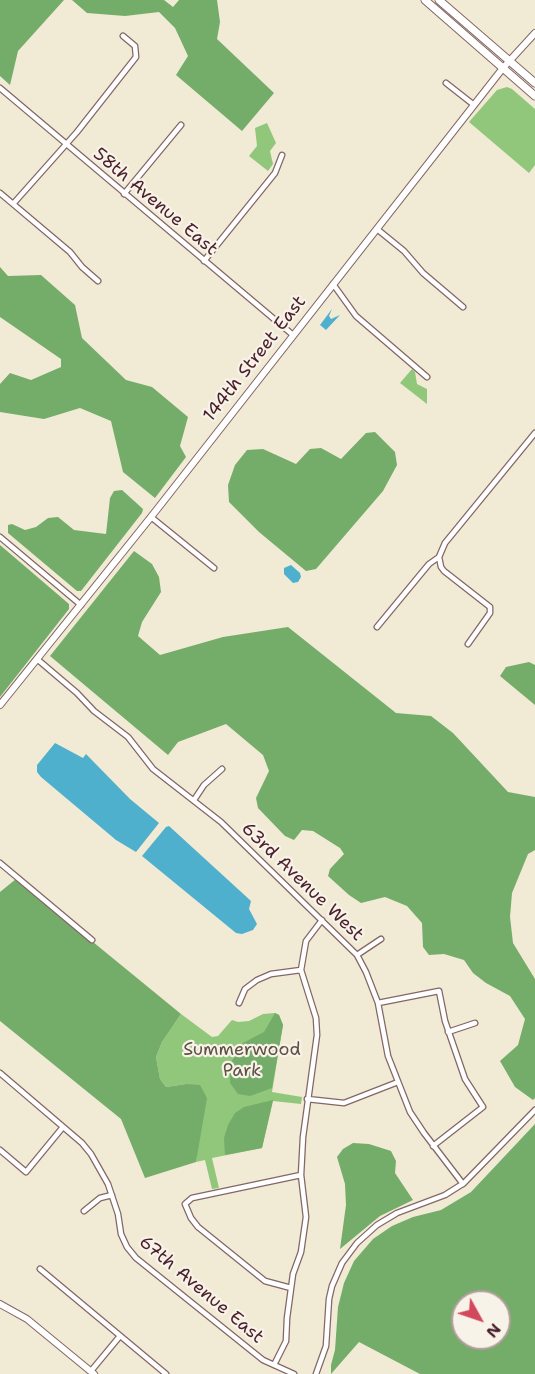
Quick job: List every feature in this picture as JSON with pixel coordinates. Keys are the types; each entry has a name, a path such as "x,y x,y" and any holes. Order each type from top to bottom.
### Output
{"main road":[{"path":"425,0 535,96"},
{"path":"439,0 535,83"}],"street":[{"name":"144th Street East","path":"0,705 151,517 503,68 535,33"},
{"path":"13,204 77,132 136,57 135,46 123,36"},
{"path":"446,83 474,105"},
{"name":"58th Avenue East","path":"0,89 293,335"},
{"path":"124,194 181,125"},
{"path":"204,261 275,173 282,155"},
{"path":"0,193 70,252 98,281"},
{"path":"377,229 404,251 423,273 463,307"},
{"path":"333,284 356,316 427,377"},
{"path":"377,627 429,564 439,557 445,543 535,433"},
{"path":"151,517 214,568"},
{"path":"0,537 81,605"},
{"path":"439,557 444,571 490,606 490,614 468,644"},
{"name":"63rd Avenue West","path":"37,659 94,711 128,737 153,769 221,822 357,955 378,1003 385,1043 398,1082 414,1118 463,1184"},
{"path":"194,800 204,785 222,769"},
{"path":"0,863 92,940"},
{"path":"274,1365 286,1341 293,1274 301,1252 306,1217 301,1174 307,1099 317,1042 317,1028 302,970 306,941 322,920"},
{"path":"357,955 381,939"},
{"path":"239,1003 245,989 257,980 271,974 302,970"},
{"path":"378,1003 439,991 448,1032 465,1079 483,1107 433,1146"},
{"path":"448,1032 475,1023"},
{"name":"67th Avenue East","path":"0,1072 82,1143 91,1155 108,1184 121,1234 127,1247 136,1258 263,1360 294,1374"},
{"path":"307,1099 344,1103 398,1082"},
{"path":"316,1374 326,1346 332,1286 349,1253 366,1234 388,1218 445,1196 463,1184 535,1110"},
{"path":"0,1150 26,1172 63,1127"},
{"path":"291,1288 266,1281 198,1227 185,1204 192,1198 301,1174"},
{"path":"84,1211 100,1198 112,1195"},
{"path":"40,1269 166,1374"},
{"path":"0,1304 27,1319 92,1373 120,1336"}],"green space":[{"path":"0,0 64,0 18,51 10,85 0,76"},
{"path":"72,0 164,0 173,7 179,0 217,0 220,22 217,39 274,93 242,131 176,75 188,56 175,28 159,12 125,16 87,13"},
{"path":"507,87 535,109 535,165 529,173 469,122 497,90"},
{"path":"267,123 276,143 270,151 273,164 268,171 249,156 257,146 255,128"},
{"path":"0,267 8,276 41,275 75,305 82,338 126,380 152,387 188,417 180,446 186,457 155,498 123,472 111,421 80,408 44,419 0,412 0,384 10,373 31,380 61,367 61,359 0,317"},
{"path":"412,369 415,372 417,384 427,389 427,404 400,383"},
{"path":"375,432 395,452 397,465 383,491 316,569 306,571 259,532 229,502 228,485 235,465 247,450 263,449 296,464 310,449 321,448 341,459 366,433"},
{"path":"122,490 143,509 142,513 81,591 77,591 8,533 8,525 12,524 25,530 36,527 48,518 58,517 74,530 106,534 110,498 114,491"},
{"path":"0,545 69,604 69,609 0,697"},
{"path":"134,551 152,564 159,577 161,592 142,622 138,636 160,655 223,637 288,627 396,713 431,716 453,733 508,792 535,797 535,850 528,854 512,893 510,917 513,943 535,979 535,1098 533,1100 515,1087 500,1061 518,1045 525,1019 510,996 473,973 464,960 444,954 429,955 423,947 422,923 407,906 385,897 361,903 349,895 328,876 330,869 344,854 340,848 313,831 302,830 294,840 285,836 258,808 256,798 269,771 263,755 226,724 178,742 168,755 50,656"},
{"path":"529,662 535,665 535,705 500,676 506,667"},
{"path":"16,879 181,1014 162,1042 156,1057 160,1079 166,1087 186,1084 200,1085 207,1098 196,1162 145,1178 121,1119 0,1021 0,892"},
{"path":"275,1013 279,1015 283,1025 272,1088 250,1096 238,1094 230,1083 230,1064 243,1043 264,1032"},
{"name":"Summerwood Park","path":"181,1014 212,1037 218,1036 232,1020 249,1021 263,1014 279,1015 283,1025 272,1092 302,1097 301,1104 273,1101 262,1148 212,1158 219,1188 212,1189 205,1160 196,1162 199,1137 186,1084 166,1087 160,1079 156,1057 162,1042"},
{"path":"273,1100 262,1148 225,1155 224,1138 235,1113 244,1107"},
{"path":"535,1124 535,1374 420,1374 359,1342 331,1374 338,1307 344,1283 354,1261 373,1239 392,1226 413,1217 441,1210 471,1192"},
{"path":"353,1143 369,1144 391,1151 396,1161 395,1173 413,1200 380,1216 340,1249 346,1205 345,1184 337,1157 343,1149"}],"water":[{"path":"332,309 329,316 331,319 340,315 326,330 320,325"},
{"path":"291,565 300,573 301,577 298,582 293,583 284,574 284,568"},
{"path":"55,743 83,758 86,754 130,799 159,823 136,852 116,840 37,772 37,765"},
{"path":"169,826 251,901 249,909 257,924 253,930 242,934 236,933 142,856"}]}
